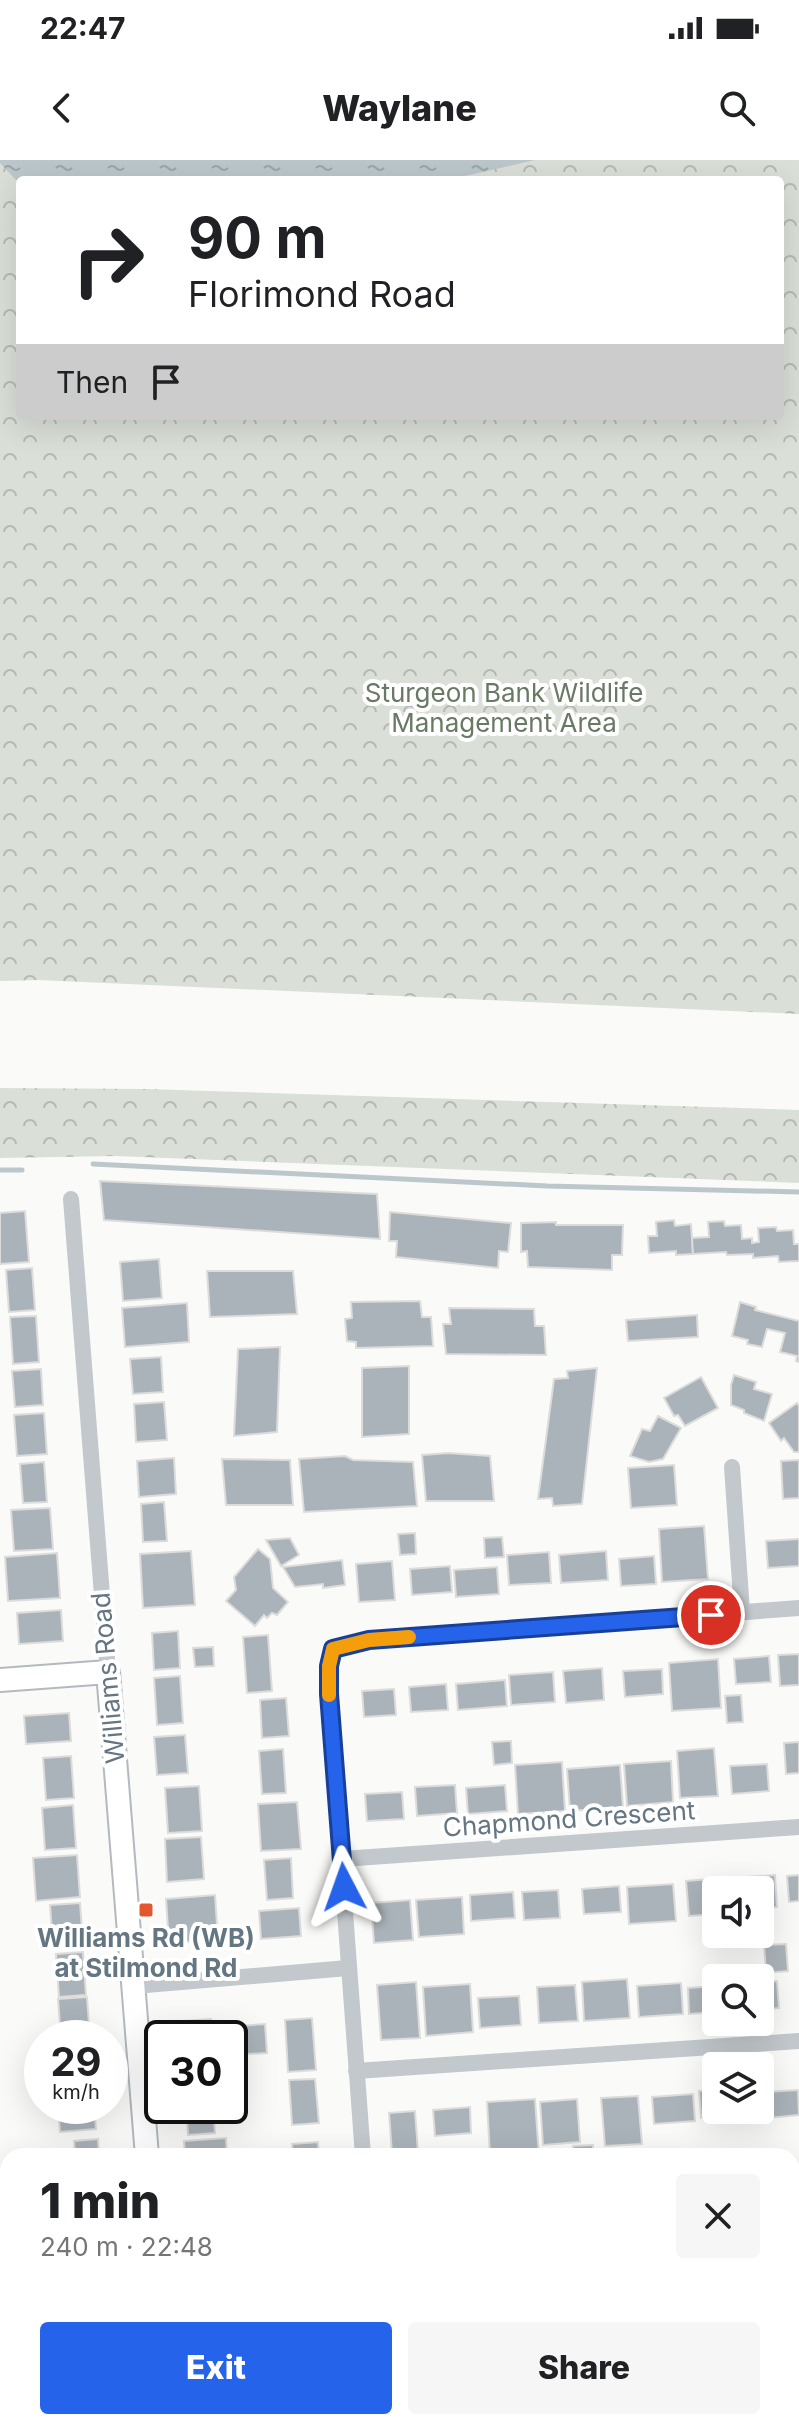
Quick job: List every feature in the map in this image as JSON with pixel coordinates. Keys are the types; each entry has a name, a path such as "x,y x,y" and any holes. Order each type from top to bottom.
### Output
{"street":[{"name":"Williams Road","path":"71,1199 146,2148"},
{"path":"732,1467 742,1612"},
{"path":"362,2148 329,1694 329,1666 333,1649 369,1640 799,1608"},
{"path":"0,1680 108,1672"},
{"name":"Chapmond Crescent","path":"342,1859 799,1827"},
{"path":"134,1986 348,1968"},
{"path":"356,2071 799,2041"}],"green space":[{"name":"Sturgeon Bank Wildlife Management Area","path":"0,160 799,160 799,1014 39,980 0,981"},
{"path":"0,1088 146,1089 799,1110 799,1183 115,1156 0,1158"}],"water":[{"path":"0,160 535,160 465,176 16,176 16,180"}],"building":[{"path":"100,1181 377,1194 380,1239 104,1220"},
{"path":"25,1211 29,1262 0,1264 0,1213"},
{"path":"390,1212 511,1223 508,1252 499,1251 498,1268 396,1257 397,1241 389,1241"},
{"path":"674,1220 675,1226 691,1224 693,1254 676,1255 676,1251 649,1253 648,1236 657,1236 656,1222"},
{"path":"724,1221 725,1226 741,1225 742,1239 752,1238 752,1243 759,1242 758,1228 793,1230 794,1244 799,1244 799,1261 779,1262 778,1256 753,1258 753,1254 727,1255 726,1252 693,1254 692,1238 709,1237 708,1222"},
{"path":"556,1222 556,1225 623,1225 622,1255 612,1255 612,1270 528,1267 527,1251 521,1252 521,1223"},
{"path":"159,1259 162,1298 123,1301 120,1262"},
{"path":"32,1268 35,1310 9,1312 6,1270"},
{"path":"207,1271 293,1271 297,1314 210,1317"},
{"path":"420,1301 422,1317 431,1317 433,1346 356,1348 356,1342 347,1341 345,1319 352,1318 351,1302"},
{"path":"740,1302 756,1307 755,1310 799,1321 799,1362 796,1361 797,1356 780,1352 785,1333 767,1329 762,1347 732,1336"},
{"path":"187,1303 189,1342 125,1347 122,1308"},
{"path":"449,1308 534,1309 535,1326 544,1326 546,1355 446,1354 443,1324 451,1324"},
{"path":"697,1315 698,1337 628,1341 626,1320"},
{"path":"36,1316 39,1362 13,1364 10,1317"},
{"path":"280,1347 277,1432 234,1436 238,1349"},
{"path":"161,1357 163,1392 133,1394 130,1359"},
{"path":"409,1366 409,1434 362,1437 362,1368"},
{"path":"597,1368 582,1504 553,1506 552,1498 538,1499 554,1379 568,1378 567,1371"},
{"path":"41,1369 43,1405 15,1407 12,1371"},
{"path":"734,1375 756,1382 754,1389 772,1394 764,1421 731,1405"},
{"path":"701,1377 718,1408 685,1426 678,1415 674,1416 664,1398"},
{"path":"164,1402 167,1440 136,1442 134,1404"},
{"path":"797,1403 799,1452 794,1452 784,1438 781,1441 769,1423"},
{"path":"44,1413 47,1454 17,1456 14,1415"},
{"path":"658,1416 681,1428 663,1459 649,1462 630,1456 642,1429 650,1431"},
{"path":"422,1455 490,1456 494,1501 426,1501"},
{"path":"345,1456 353,1460 413,1462 417,1506 304,1512 299,1459"},
{"path":"174,1458 176,1494 139,1497 137,1461"},
{"path":"222,1459 290,1460 293,1505 226,1505"},
{"path":"799,1460 799,1498 783,1499 781,1461"},
{"path":"44,1462 47,1502 23,1503 20,1464"},
{"path":"674,1465 677,1505 631,1508 628,1468"},
{"path":"164,1502 167,1541 143,1542 141,1504"},
{"path":"50,1508 53,1549 14,1551 11,1510"},
{"path":"704,1526 708,1579 662,1582 659,1529"},
{"path":"415,1533 416,1554 400,1555 398,1534"},
{"path":"502,1537 504,1557 485,1558 484,1538"},
{"path":"290,1538 299,1555 281,1566 266,1540"},
{"path":"799,1539 799,1566 768,1568 766,1541"},
{"path":"258,1549 270,1559 273,1588 288,1602 277,1615 272,1613 267,1618 264,1615 255,1626 226,1601 236,1590 234,1577"},
{"path":"191,1551 195,1605 143,1608 140,1554"},
{"path":"606,1551 608,1580 561,1583 559,1555"},
{"path":"549,1552 551,1583 509,1585 507,1555"},
{"path":"57,1553 60,1598 8,1601 5,1557"},
{"path":"654,1556 656,1584 621,1586 619,1559"},
{"path":"342,1560 345,1585 323,1588 323,1584 295,1587 283,1567"},
{"path":"392,1561 395,1600 359,1602 356,1564"},
{"path":"450,1566 452,1592 412,1595 410,1569"},
{"path":"497,1567 499,1594 456,1597 454,1570"},
{"path":"61,1610 63,1641 19,1644 17,1613"},
{"path":"178,1631 180,1668 154,1670 152,1633"},
{"path":"268,1635 272,1691 247,1693 243,1637"},
{"path":"213,1647 214,1666 195,1667 193,1648"},
{"path":"799,1654 799,1685 780,1686 778,1655"},
{"path":"769,1656 771,1682 736,1684 734,1659"},
{"path":"718,1659 721,1708 672,1711 669,1663"},
{"path":"602,1668 604,1700 566,1703 563,1671"},
{"path":"662,1669 663,1694 625,1697 623,1671"},
{"path":"553,1672 555,1702 511,1705 509,1675"},
{"path":"180,1676 183,1723 157,1725 154,1678"},
{"path":"505,1680 507,1706 458,1710 456,1684"},
{"path":"446,1684 448,1710 411,1712 409,1687"},
{"path":"394,1689 396,1715 364,1717 362,1691"},
{"path":"741,1695 743,1722 727,1723 725,1696"},
{"path":"286,1698 289,1736 262,1738 260,1700"},
{"path":"69,1713 71,1741 26,1744 24,1716"},
{"path":"185,1735 188,1773 157,1775 154,1737"},
{"path":"511,1741 512,1763 494,1765 492,1742"},
{"path":"799,1742 799,1773 786,1774 784,1743"},
{"path":"714,1748 718,1796 680,1798 677,1751"},
{"path":"283,1749 286,1793 262,1794 259,1751"},
{"path":"71,1756 74,1798 46,1800 43,1758"},
{"path":"671,1761 673,1802 627,1806 624,1764"},
{"path":"562,1762 565,1811 518,1814 515,1765"},
{"path":"767,1764 769,1791 732,1794 730,1766"},
{"path":"620,1765 623,1807 570,1811 567,1769"},
{"path":"455,1785 457,1813 417,1816 415,1787"},
{"path":"505,1785 507,1811 468,1814 466,1788"},
{"path":"199,1786 202,1831 168,1833 165,1788"},
{"path":"402,1792 404,1819 367,1821 365,1794"},
{"path":"297,1802 301,1849 261,1851 258,1804"},
{"path":"73,1805 76,1848 45,1850 42,1808"},
{"path":"201,1837 204,1879 167,1882 165,1839"},
{"path":"77,1855 80,1897 36,1901 33,1858"},
{"path":"291,1858 293,1898 267,1900 264,1860"},
{"path":"775,1875 777,1907 774,1907 774,1876 761,1876"},
{"path":"799,1875 799,1901 789,1902 787,1876"},
{"path":"702,1880 702,1915 689,1916 686,1881"},
{"path":"673,1884 676,1921 629,1924 627,1887"},
{"path":"619,1886 621,1912 584,1914 582,1889"},
{"path":"558,1890 560,1918 524,1920 522,1892"},
{"path":"513,1892 515,1918 471,1921 470,1895"},
{"path":"215,1895 218,1940 169,1943 166,1899"},
{"path":"462,1897 464,1934 419,1937 416,1900"},
{"path":"410,1900 413,1940 374,1943 371,1903"},
{"path":"80,1903 83,1944 53,1946 50,1905"},
{"path":"299,1908 301,1936 261,1939 259,1911"},
{"path":"786,1944 788,1971 774,1972 774,1964 765,1964 764,1948 774,1948 774,1945"},
{"path":"83,1952 86,1995 59,1997 56,1954"},
{"path":"627,1979 630,2018 584,2021 582,1982"},
{"path":"774,1981 777,1981 779,2008 774,2009"},
{"path":"416,1982 420,2038 381,2040 377,1985"},
{"path":"681,1983 683,2014 639,2017 637,1986"},
{"path":"470,1984 473,2032 426,2036 423,1987"},
{"path":"575,1985 578,2021 539,2023 537,1987"},
{"path":"702,1987 702,2013 689,2014 688,1988"},
{"path":"519,1996 521,2025 480,2028 478,1998"},
{"path":"87,1997 89,2020 60,2020 58,1999"},
{"path":"312,2018 316,2070 288,2072 285,2020"},
{"path":"265,2024 267,2053 248,2054 248,2025"},
{"path":"315,2079 319,2123 292,2125 289,2080"},
{"path":"798,2090 799,2115 774,2117 774,2092"},
{"path":"699,2091 702,2091 702,2118 701,2118"},
{"path":"693,2094 695,2121 654,2124 652,2097"},
{"path":"638,2096 642,2144 605,2146 601,2098"},
{"path":"535,2099 538,2148 490,2148 487,2102"},
{"path":"577,2099 580,2142 543,2145 540,2102"},
{"path":"470,2107 471,2133 435,2136 433,2110"},
{"path":"415,2111 418,2148 392,2148 389,2113"},
{"path":"59,2124 96,2124 96,2129 60,2132"},
{"path":"187,2124 214,2124 215,2133 188,2135"},
{"path":"226,2138 227,2148 184,2148 184,2141"},
{"path":"98,2139 99,2148 74,2148 74,2141"},
{"path":"318,2142 318,2148 292,2148 292,2144"},
{"path":"593,2145 593,2148 573,2148"}],"waterway":[{"path":"93,1164 547,1186 799,1192"},
{"path":"0,1170 22,1170"}],"slow traffic":[{"path":"329,1695 329,1666 333,1649 369,1640 409,1637"}],"place":[{"name":"Williams Rd (WB) at Stilmond Rd","path":"146,1910"}],"route":[{"path":"344,1887 329,1694 329,1666 333,1649 369,1640 711,1615"}]}
